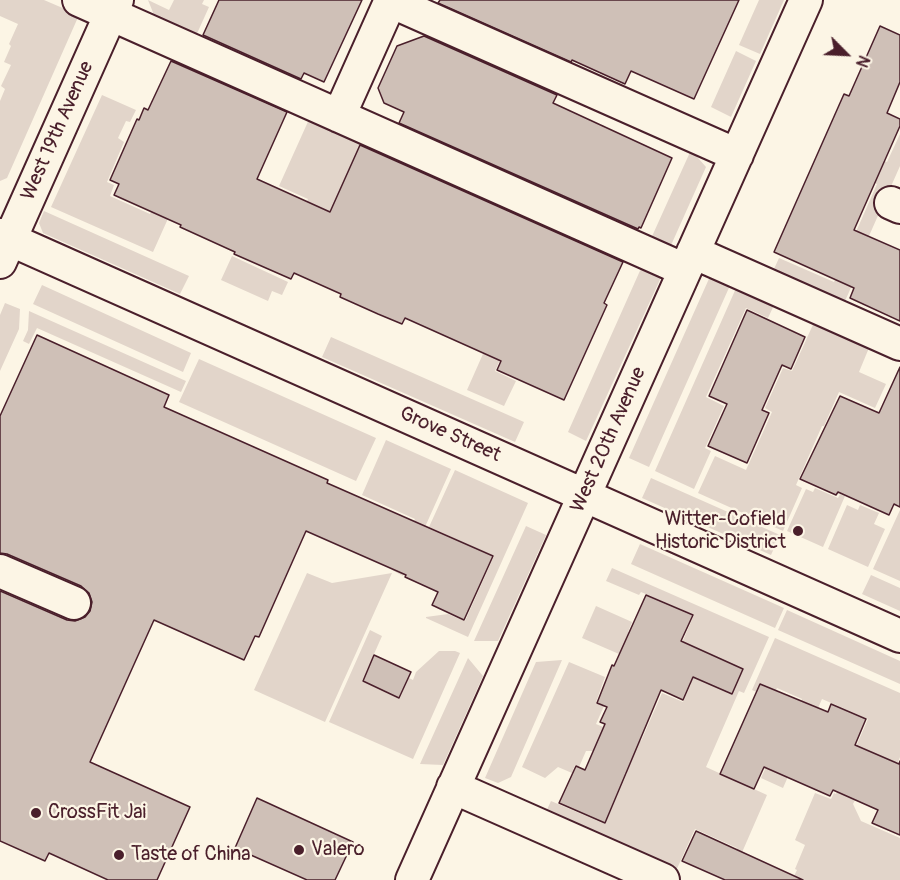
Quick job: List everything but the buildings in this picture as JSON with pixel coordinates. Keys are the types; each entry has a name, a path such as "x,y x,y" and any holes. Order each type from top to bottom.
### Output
{"street":[{"path":"79,0 114,7 339,116 689,261 900,344"},
{"name":"West 20th Avenue","path":"412,880 806,0"},
{"path":"339,116 391,1 736,155"},
{"name":"West 19th Avenue","path":"3,245 114,7"},
{"name":"Grove Street","path":"3,245 584,495 900,636"},
{"path":"0,571 74,603"},
{"path":"453,787 663,880"}],"shaded area":[{"path":"0,0 44,0 79,15 7,178 0,181 0,101 5,89 1,86 11,65 4,62 18,24 0,16"},
{"path":"148,0 169,10 174,0 204,0 202,4 209,7 195,38 156,20"},
{"path":"759,0 784,0 760,54 739,45"},
{"path":"736,51 756,61 731,117 711,107"},
{"path":"102,95 136,110 130,122 126,121 118,138 124,142 107,182 114,185 110,196 150,214 155,203 206,134 153,252 51,207"},
{"path":"311,115 364,139 326,223 302,212 308,199 279,186"},
{"path":"900,134 900,166 857,263 861,265 845,301 774,269 779,258 834,282 877,184 818,157 851,146 887,162"},
{"path":"691,150 706,167 668,252 649,243"},
{"path":"44,211 189,276 180,294 43,233 39,223"},
{"path":"232,256 288,282 282,295 272,291 268,301 221,280"},
{"path":"643,264 663,273 586,441 568,432"},
{"path":"540,270 495,371 516,381 504,406 467,390 502,311"},
{"path":"712,272 732,281 649,467 629,458"},
{"path":"42,285 191,353 183,372 33,304"},
{"path":"737,286 775,303 768,318 746,308 706,397 724,406 705,448 711,451 694,489 655,471"},
{"path":"5,303 20,309 19,329 0,371 0,315"},
{"path":"29,311 186,381 181,392 37,328 29,344 23,341 28,330"},
{"path":"816,318 871,343 859,372 886,384 875,408 839,392 796,485 802,488 783,531 698,493 715,456 746,470 772,412 765,408 783,368 792,371"},
{"path":"331,337 524,422 515,442 322,357"},
{"path":"199,359 376,438 356,481 179,402"},
{"path":"386,440 451,469 403,576 392,570 415,519 362,495"},
{"path":"455,470 528,503 468,637 426,618 448,614 465,621 494,556 429,527"},
{"path":"651,478 780,535 771,555 642,498"},
{"path":"815,488 838,498 840,494 845,496 823,547 787,531 806,489 813,492"},
{"path":"847,505 858,510 860,505 879,513 874,524 885,529 868,567 828,549"},
{"path":"900,510 900,581 873,569"},
{"path":"526,526 546,535 498,641 474,641"},
{"path":"640,544 784,608 775,628 631,564"},
{"path":"612,568 769,637 744,693 739,691 706,767 767,795 730,880 723,880 737,848 695,829 675,873 544,816 551,801 605,824 627,773 602,751 586,751 579,767 575,765 572,773 558,767 545,778 522,767 569,662 605,677 596,702 604,706 596,724 637,741 641,741 662,693 683,702 691,684 677,677 671,668 694,615 641,592 639,595 606,581"},
{"path":"307,573 332,583 392,573 325,722 254,690"},
{"path":"871,575 900,588 900,611 862,594"},
{"path":"596,606 632,622 628,632 636,635 663,673 582,638"},
{"path":"787,610 900,661 900,684 778,630"},
{"path":"370,630 382,636 362,681 400,698 409,678 413,680 416,672 439,651 460,653 413,759 329,722"},
{"path":"775,638 900,693 900,757 887,781 838,788 868,719 822,699 783,788 761,778 777,743 782,745 802,699 777,688 772,699 752,690"},
{"path":"468,658 483,676 443,765 420,764"},
{"path":"562,660 511,777 498,783 485,778 536,662"},
{"path":"838,790 856,798 853,804 861,821 900,838 900,880 804,880 794,876 805,845 795,840 815,793 831,799"}],"place":[{"name":"Witter-Cofield Historic District","path":"798,531"},
{"name":"CrossFit Jai","path":"36,813"},
{"name":"Valero","path":"299,850"},
{"name":"Taste of China","path":"119,855"}]}
